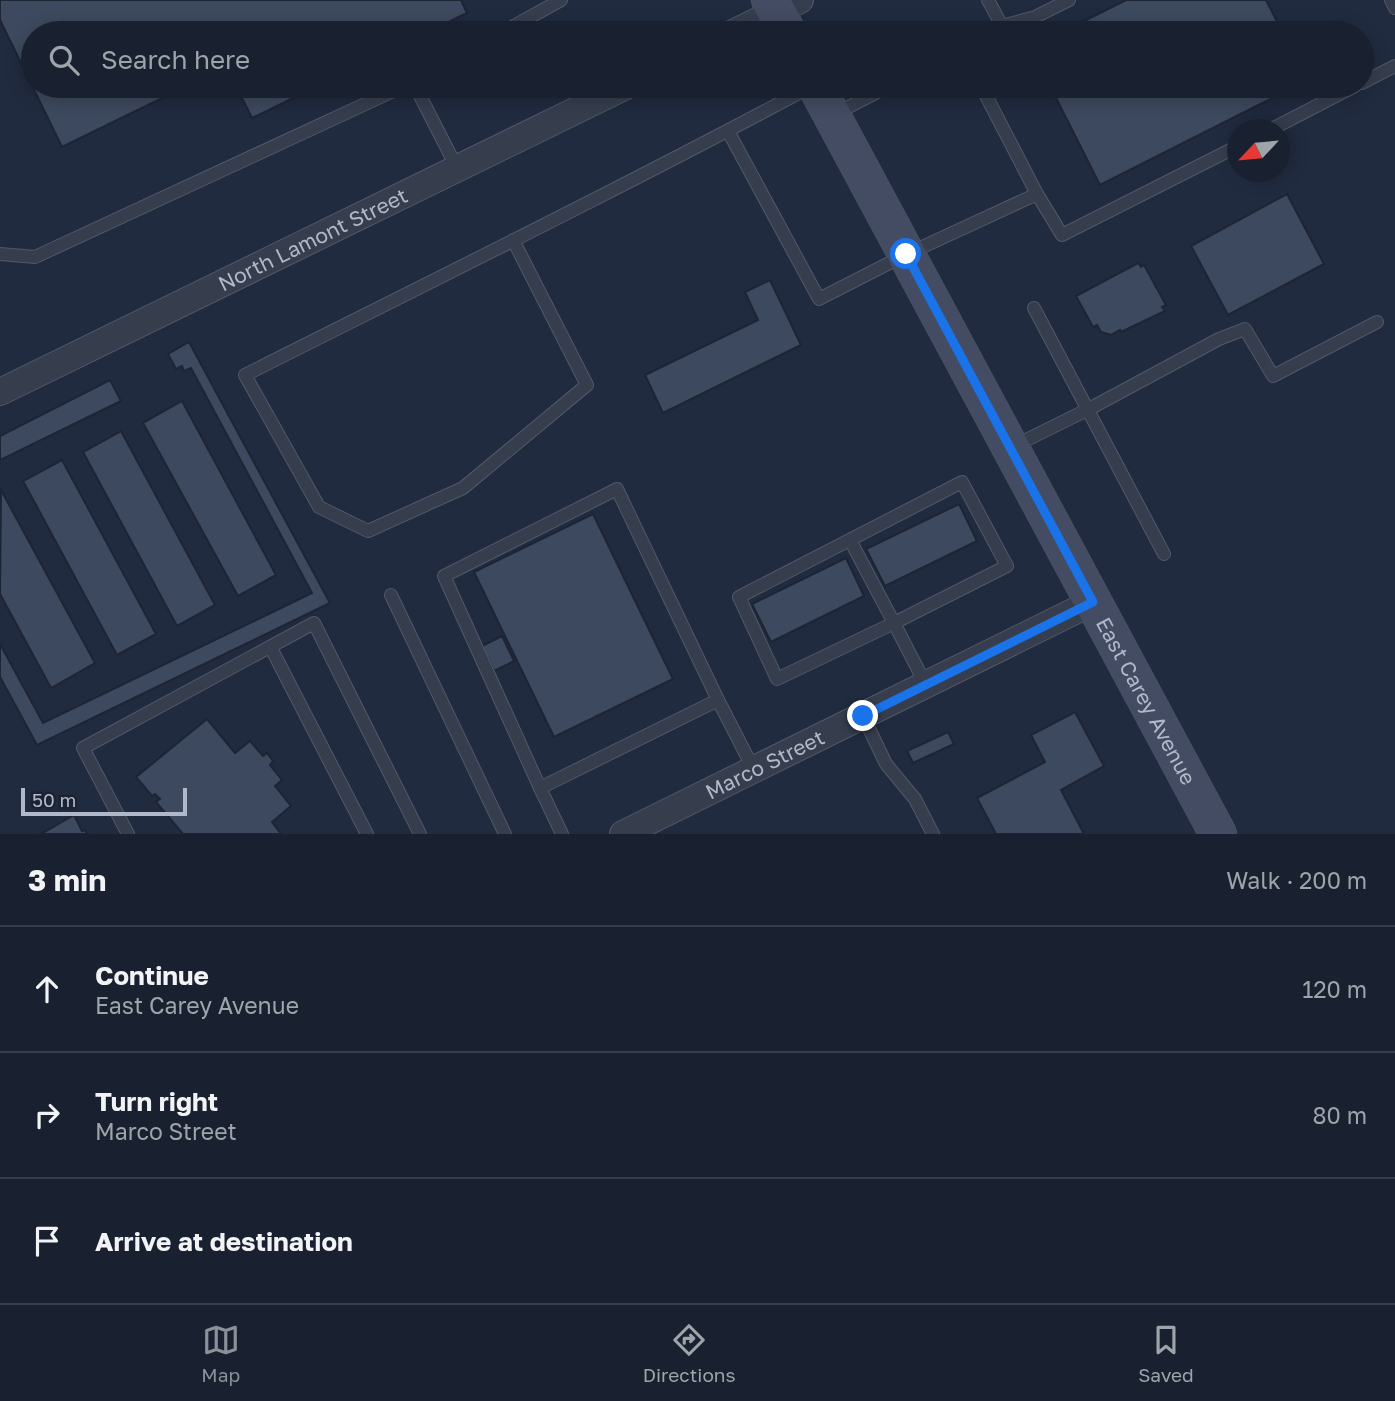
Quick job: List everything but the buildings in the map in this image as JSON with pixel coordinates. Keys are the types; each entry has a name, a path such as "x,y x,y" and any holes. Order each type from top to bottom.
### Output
{"main road":[{"name":"East Carey Avenue","path":"821,98 1218,834"}],"street":[{"path":"761,21 784,11"},
{"name":"North Lamont Street","path":"0,391 601,98"},
{"name":"Marco Street","path":"631,832 1093,602"}],"lane":[{"path":"523,21 561,0"},
{"path":"988,0 999,21"},
{"path":"1023,21 1035,18 1069,0"},
{"path":"1391,0 1395,8"},
{"path":"1374,77 1395,66"},
{"path":"0,254 35,257 378,98"},
{"path":"421,98 457,168"},
{"path":"513,240 587,385 463,488 380,526 368,531 319,507 244,375 728,131 815,98"},
{"path":"987,98 1037,194 1062,235 1227,151"},
{"path":"1290,120 1332,98"},
{"path":"728,131 819,299 906,254 1037,194"},
{"path":"1034,308 1164,554"},
{"path":"1010,447 1089,409 1219,339 1245,329 1273,376 1377,322"},
{"path":"962,482 1007,566 894,623 777,679 739,597 962,482"},
{"path":"562,834 444,576 617,489 754,769"},
{"path":"850,540 926,685"},
{"path":"391,595 505,834"},
{"path":"128,834 83,748 314,623 420,834"},
{"path":"271,648 367,834"},
{"path":"540,788 719,700"},
{"path":"863,716 886,764 915,799 933,834"}],"route":[{"path":"863,716 1093,602 906,254"}]}
